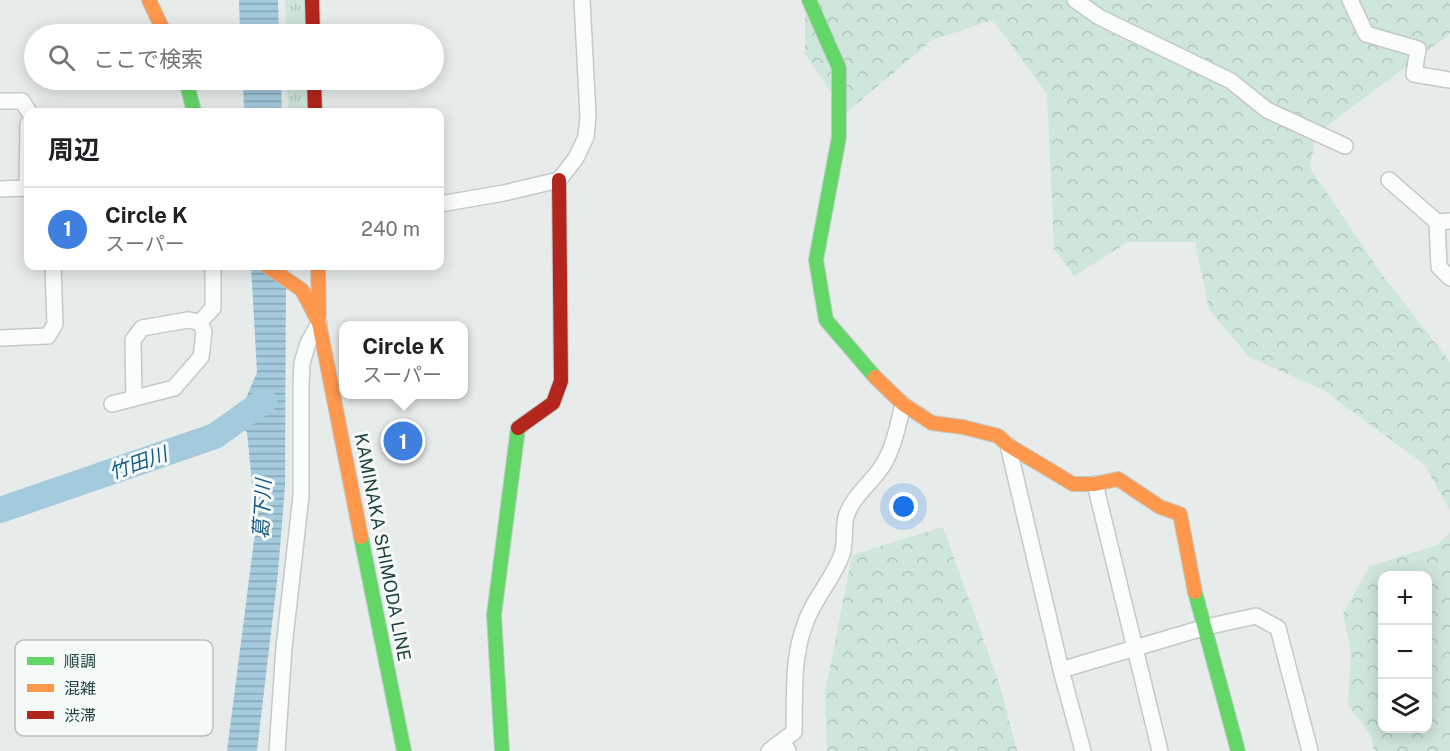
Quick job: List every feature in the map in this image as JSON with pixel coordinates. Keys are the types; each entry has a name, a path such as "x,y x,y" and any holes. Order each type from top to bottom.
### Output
{"street":[{"path":"148,0 160,24"},
{"path":"312,0 313,24"},
{"path":"502,751 494,615 517,429 553,403 561,381 559,180 576,158 586,137 588,116 582,0"},
{"path":"809,0 839,68 839,137 816,260 826,320 869,371 903,405 932,423 963,427 998,436 1008,445 1073,484 1095,484 1118,479 1160,507 1180,514 1192,581 1238,751"},
{"path":"1075,0 1099,17 1232,81 1267,110 1345,146"},
{"path":"1350,0 1366,34 1418,49 1414,74 1450,80"},
{"path":"188,90 193,108"},
{"path":"314,90 315,108"},
{"path":"0,101 22,101 26,108"},
{"path":"444,203 504,193 559,180"},
{"path":"1389,180 1444,221 1439,267 1450,278"},
{"path":"0,189 24,188"},
{"path":"0,338 48,336 55,324 53,270"},
{"path":"200,322 213,308 213,270"},
{"name":"KAMINAKA SHIMODA LINE","path":"273,270 296,285 309,300 319,323 404,751"},
{"path":"277,751 284,647 301,496 302,363 308,343 319,323 318,270"},
{"path":"134,398 133,340 142,328 188,320 200,322"},
{"path":"112,404 174,388 201,357 204,332 200,322"},
{"path":"769,751 794,732 796,668 803,627 832,577 843,551 846,517 858,496 882,468 890,453 903,405"},
{"path":"1008,445 1061,670 1083,751"},
{"path":"1095,484 1160,751"},
{"path":"1061,670 1206,627 1256,616 1278,628 1310,751"}],"green space":[{"path":"285,0 307,0 308,24 286,24"},
{"path":"805,0 1450,0 1450,34 1316,134 1310,168 1383,276 1450,362 1450,511 1424,464 1323,390 1249,357 1209,309 1195,242 1128,242 1074,276 1054,249 1047,94 993,20 932,40 845,114 805,54"},
{"path":"287,90 309,90 310,108 288,108"},
{"path":"943,527 1000,686 1017,751 827,751 825,693 852,555"},
{"path":"1450,533 1450,751 1374,751 1371,736 1348,705 1351,652 1343,614 1370,566 1437,545"}],"water":[{"path":"239,0 278,0 279,24 240,24"},
{"path":"243,90 281,90 282,108 244,108"},
{"name":"葛下川","path":"251,270 286,270 285,486 278,573 257,751 227,751 256,525 247,432 231,417 244,403 257,372"}],"building":[{"path":"412,422 417,456 394,459 389,426"}],"waterway":[{"name":"竹田川","path":"0,510 215,436 264,401"}],"traffic: fast":[{"path":"809,0 839,68 839,137 816,260 826,320 875,377"},
{"path":"188,90 193,108"},
{"path":"502,751 494,615 518,428"},
{"path":"361,537 404,751"},
{"path":"1195,592 1238,751"}],"traffic: slow":[{"path":"149,0 160,24"},
{"path":"273,270 302,290 319,323 361,537"},
{"path":"318,270 319,316"},
{"path":"875,377 903,404 932,423 963,427 998,436 1008,445 1073,484 1095,484 1118,479 1160,507 1180,514 1195,592"}],"traffic: jam":[{"path":"312,0 313,24"},
{"path":"314,90 315,108"},
{"path":"518,428 553,403 561,381 559,180"}],"place":[{"name":"Circle K","path":"403,441"}]}
